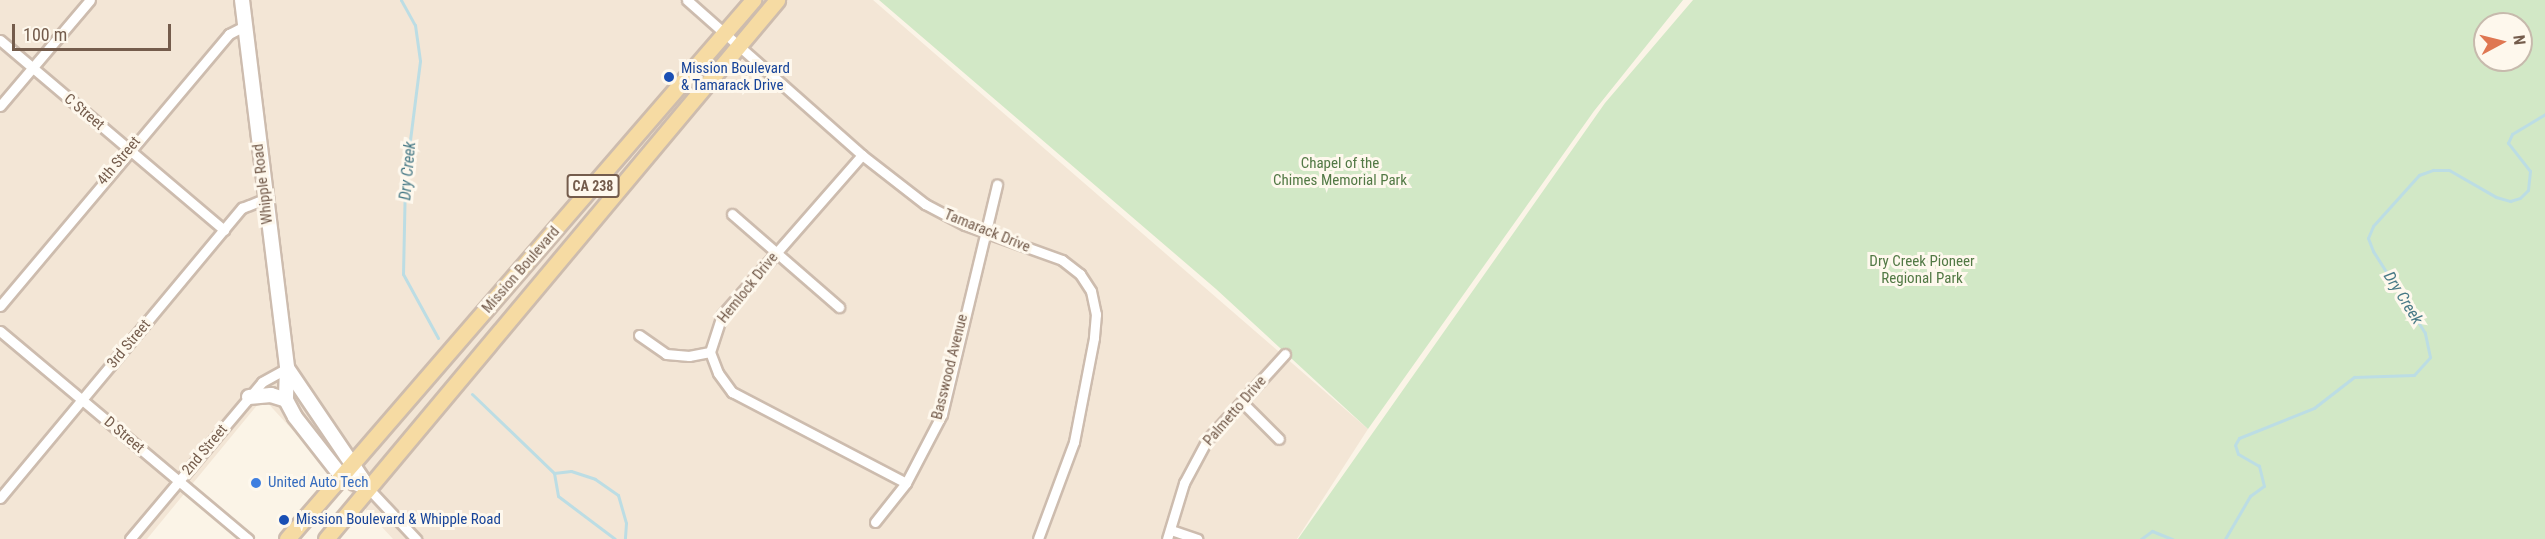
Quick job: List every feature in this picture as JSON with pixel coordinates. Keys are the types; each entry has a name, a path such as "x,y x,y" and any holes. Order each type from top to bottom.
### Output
{"main road":[{"name":"Whipple Road","path":"242,0 286,368 286,400"},
{"name":"Mission Boulevard","path":"287,539 753,0"},
{"name":"Mission Boulevard","path":"326,539 777,0"},
{"name":"Whipple Road","path":"286,368 369,489"},
{"path":"249,397 271,395 286,400 295,417 342,477 369,489"}],"street":[{"path":"0,106 90,0"},
{"name":"Tamarack Drive","path":"689,0 862,155 925,204 983,232 1062,260 1080,274 1091,291 1096,314 1074,442 1038,539"},
{"name":"4th Street","path":"0,306 129,149 229,34 245,26"},
{"name":"C Street","path":"0,40 224,230"},
{"name":"Hemlock Drive","path":"711,352 722,315 862,155"},
{"name":"Basswood Avenue","path":"875,522 906,483 942,414 983,232 997,185"},
{"name":"3rd Street","path":"0,498 242,208 264,199"},
{"path":"732,214 839,307"},
{"name":"D Street","path":"0,331 248,539"},
{"path":"639,335 666,354 689,357 711,352 718,373 732,392 906,483"},
{"name":"Palmetto Drive","path":"1169,535 1184,483 1207,440 1285,354"},
{"name":"2nd Street","path":"130,539 262,382 286,368"},
{"path":"1242,402 1279,439"},
{"path":"369,489 416,539"},
{"path":"1169,535 1197,539"}],"shaded area":[{"path":"0,0 873,0 1368,429 1297,539 393,539 263,398 147,539 0,539"}],"green space":[{"name":"Chapel of the Chimes Memorial Park","path":"879,0 1683,0 1594,111 1368,429 1216,289"},
{"name":"Dry Creek Pioneer Regional Park","path":"1693,0 2545,0 2545,539 1298,539 1605,103"}],"waterway":[{"name":"Dry Creek","path":"401,0 415,25 420,61 405,179 403,274 438,338"},
{"name":"Dry Creek","path":"2225,539 2250,496 2264,486 2259,466 2238,454 2235,445 2239,438 2314,408 2354,377 2414,375 2430,357 2425,333 2373,251 2368,238 2373,226 2419,175 2433,170 2449,170 2496,197 2510,201 2520,198 2528,190 2530,171 2508,143 2512,134 2545,114"},
{"name":"Dry Creek","path":"472,394 554,473 558,496 615,539"},
{"name":"Dry Creek","path":"554,473 571,471 595,479 618,495 626,523 625,539"},
{"name":"Dry Creek","path":"2141,539 2152,531 2172,539"}],"place":[{"name":"Mission Boulevard & Tamarack Drive","path":"669,77"},
{"name":"United Auto Tech","path":"256,483"},
{"name":"Mission Boulevard & Whipple Road","path":"284,520"}]}
